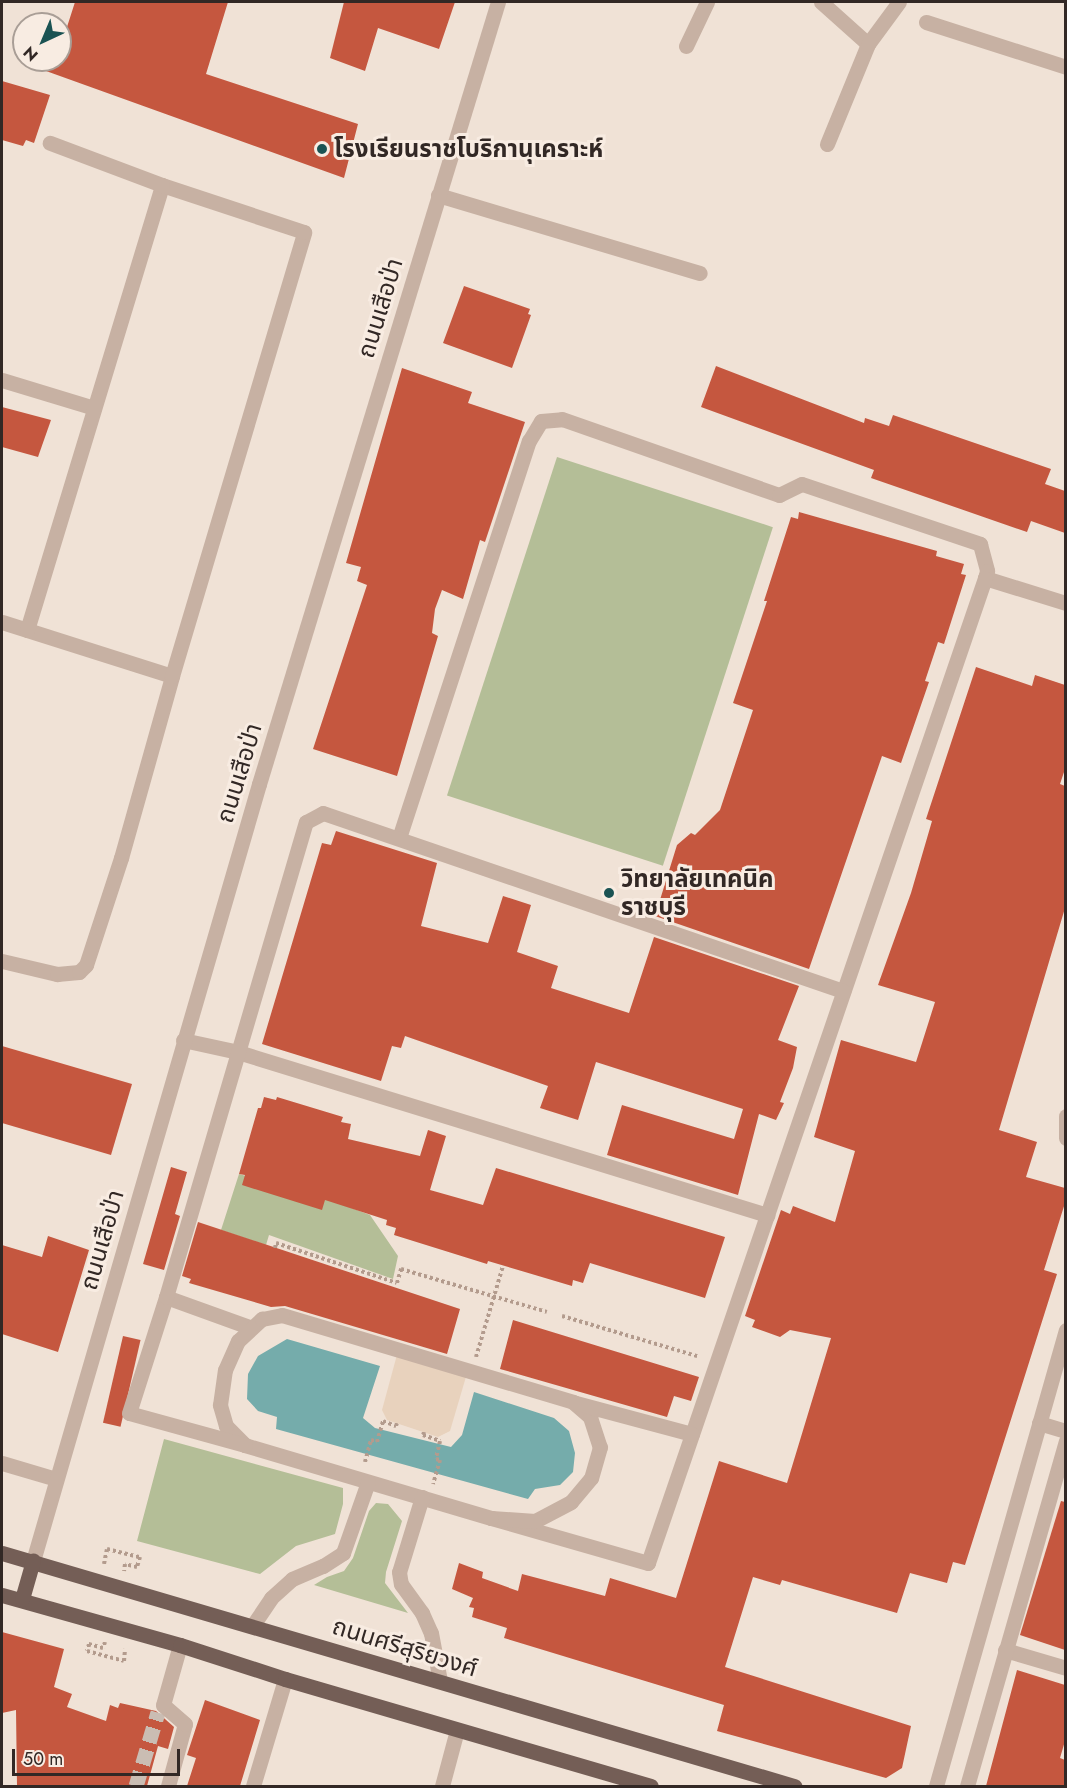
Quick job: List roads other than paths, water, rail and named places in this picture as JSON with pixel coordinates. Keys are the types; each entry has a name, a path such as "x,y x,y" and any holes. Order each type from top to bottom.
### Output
{"main road":[{"name":"ถนนศรีสุริยวงศ์","path":"2,1553 794,1786"},
{"path":"22,1599 33,1561"},
{"path":"2,1595 180,1645 285,1679 651,1786"}],"street":[{"name":"ถนนเสือป่า","path":"33,1561 183,1040 498,2"},
{"path":"686,46 706,2"},
{"path":"821,2 868,44"},
{"path":"827,144 868,44 899,2"},
{"path":"926,22 1065,67"},
{"path":"2,961 57,974 79,972 86,965 121,858 172,676 304,232 162,185 50,143"},
{"path":"27,630 162,185"},
{"path":"438,195 700,273"},
{"path":"2,380 94,408"},
{"path":"399,838 529,441 541,421 562,420 779,495 802,484 980,544 987,571 648,1563 245,1444 129,1413 166,1297 306,822 323,813 843,991"},
{"path":"984,578 1065,603"},
{"path":"2,622 172,676"},
{"path":"183,1040 238,1052 767,1215"},
{"path":"1065,1116 1065,1138"},
{"path":"166,1297 252,1328"},
{"path":"245,1444 226,1426 220,1405 225,1370 238,1341 262,1319 282,1315 573,1402 692,1434"},
{"path":"936,1786 1065,1330"},
{"path":"491,1518 535,1521 571,1502 591,1478 600,1447 590,1417 573,1402"},
{"path":"1039,1423 1065,1431"},
{"path":"967,1786 1065,1441"},
{"path":"2,1463 56,1479"},
{"path":"253,1625 271,1598 292,1579 323,1566 343,1553 368,1482"},
{"path":"422,1497 399,1572 401,1584 422,1613 430,1633 440,1681"},
{"path":"168,1786 185,1724 160,1708 180,1645"},
{"path":"1005,1650 1065,1668"},
{"path":"253,1786 285,1679"},
{"path":"442,1786 458,1730"}],"water":[{"path":"287,1339 380,1366 363,1418 375,1428 451,1447 462,1435 474,1392 554,1418 569,1431 575,1453 573,1472 560,1485 535,1489 528,1499 276,1429 277,1417 258,1411 247,1399 248,1374 258,1356"}],"tunnel":[{"path":"136,1786 158,1712"}],"place":[{"name":"โรงเรียนราชโบริกานุเคราะห์","path":"322,149"},
{"name":"วิทยาลัยเทคนิค ราชบุรี","path":"609,893"}]}
